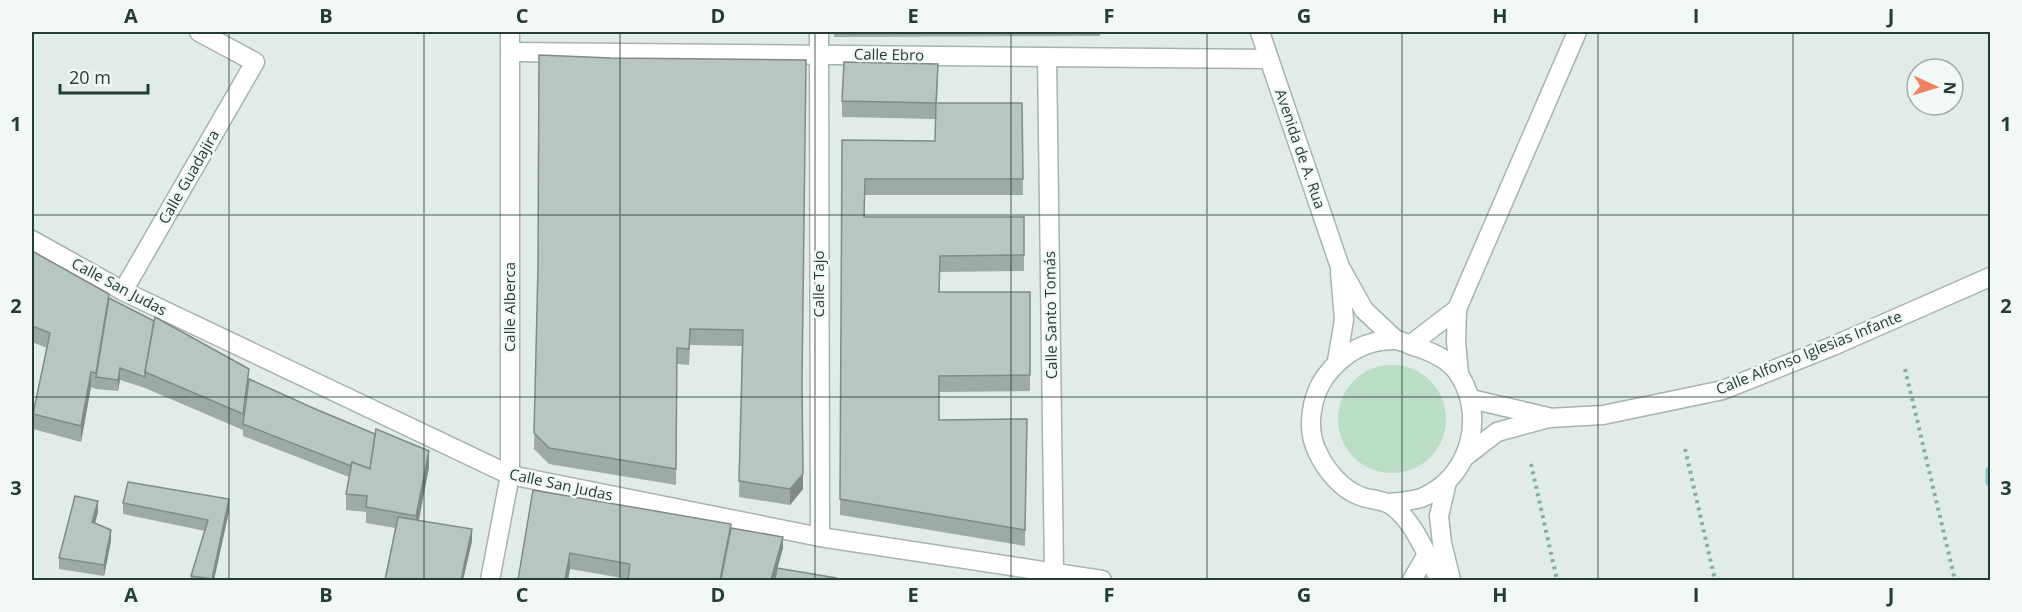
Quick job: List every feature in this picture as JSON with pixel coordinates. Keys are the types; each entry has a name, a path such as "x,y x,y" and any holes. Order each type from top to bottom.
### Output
{"street":[{"name":"Calle Guadajira","path":"123,291 255,62 199,32"},
{"name":"Calle Alberca","path":"490,580 510,476 510,32"},
{"name":"Calle Tajo","path":"819,32 820,537"},
{"name":"Avenida de A. Rua","path":"1260,32 1340,267 1364,310 1403,342"},
{"path":"1459,375 1456,341 1457,309 1577,32"},
{"name":"Calle Ebro","path":"510,52 1269,59"},
{"name":"Calle Santo Tomás","path":"1047,57 1054,573"},
{"name":"Calle San Judas","path":"32,240 123,291 510,476 820,537 1101,580"},
{"name":"Avenida de A. Rua","path":"1337,361 1344,320 1340,267"},
{"name":"Calle Alfonso Iglesias Infante","path":"1466,456 1497,432 1550,418 1603,415 1723,390 1833,346 1990,277"},
{"path":"1403,342 1457,309"},
{"path":"1448,482 1420,498 1389,503 1358,496 1333,477 1316,450 1311,418 1318,387 1337,361 1364,344 1403,342 1441,356 1459,375 1471,399 1473,425 1466,456 1448,482 1439,516 1442,543 1451,580"},
{"name":"Calle Alfonso Iglesias Infante","path":"1471,399 1550,418"},
{"path":"1389,503 1407,521 1440,580"},
{"path":"1412,580 1426,556"}],"path":[{"path":"1905,369 1955,580"},
{"path":"1685,449 1715,580"},
{"path":"1531,464 1557,580"}],"green space":[{"path":"1392,365 1413,369 1431,380 1442,398 1446,419 1442,440 1431,458 1413,469 1392,473 1371,469 1353,458 1342,440 1338,419 1342,398 1353,380 1371,369"}],"building":[{"path":"539,55 806,60 803,474 790,489 739,481 743,330 690,329 689,349 677,348 676,469 549,448 534,433 538,268"},
{"path":"844,62 938,64 936,103 842,101"},
{"path":"936,103 1022,103 1023,179 865,179 864,217 1024,217 1024,255 940,256 939,292 1030,292 1030,375 939,376 939,420 1027,419 1025,530 840,499 842,140 935,141"},
{"path":"32,251 109,294 96,373 91,372 81,426 33,414 50,333 32,326"},
{"path":"109,298 154,321 145,377 120,368 118,380 96,377"},
{"path":"155,317 249,369 243,414 145,372"},
{"path":"249,379 375,434 370,469 352,462 351,466 243,424"},
{"path":"376,429 429,451 416,516 366,507 367,496 346,494 352,462 370,469"},
{"path":"128,482 229,499 212,579 191,576 208,520 123,503"},
{"path":"533,490 731,524 720,580 628,580 630,564 570,553 565,580 518,580"},
{"path":"75,496 98,501 92,522 111,530 104,565 59,558"},
{"path":"398,517 472,529 461,580 385,580"},
{"path":"731,528 783,537 771,580 721,579"},
{"path":"777,568 836,578 836,580 775,580"}],"waterway":[{"path":"1990,471 1990,482"}]}
